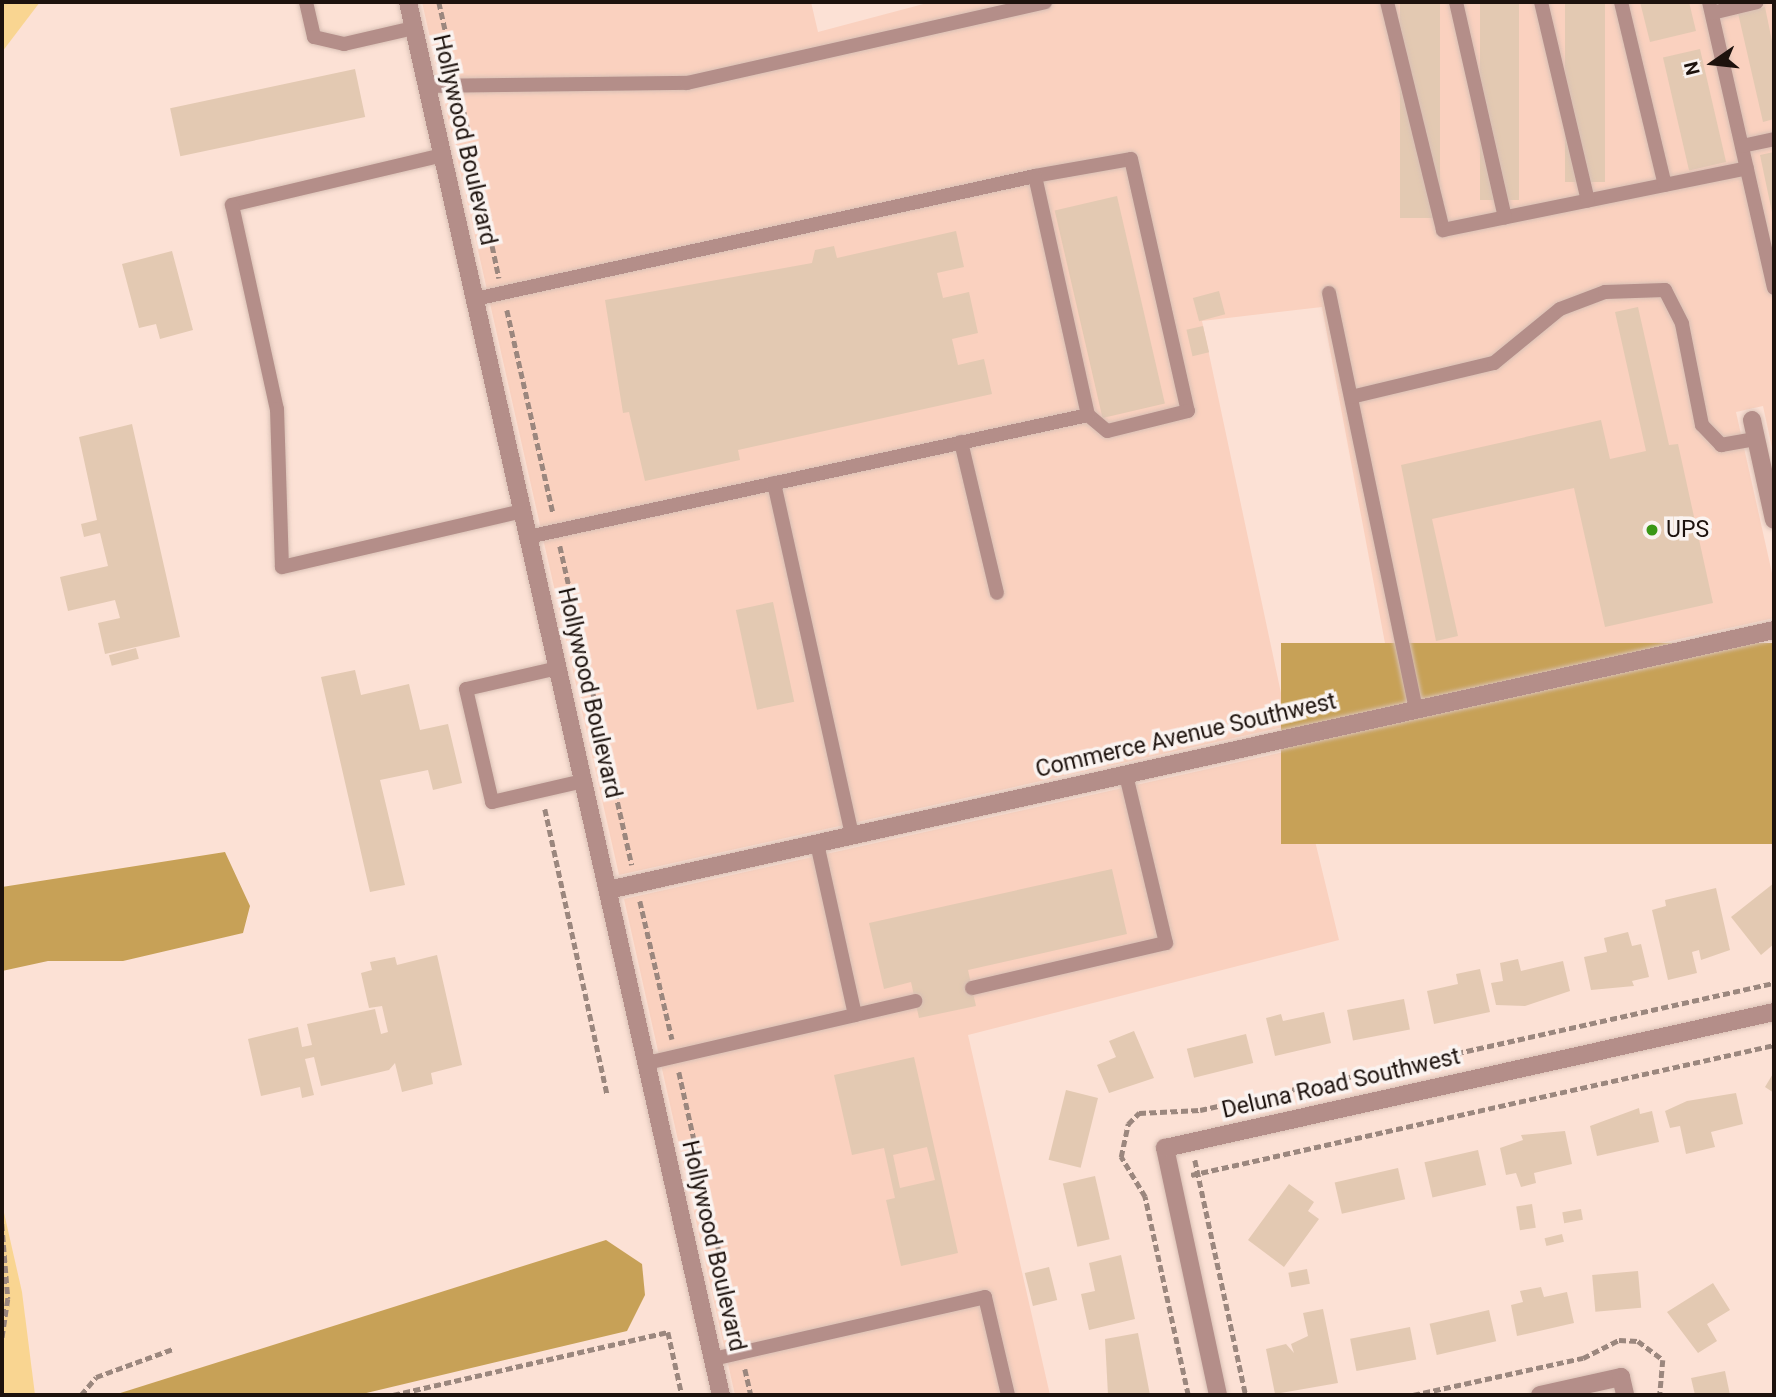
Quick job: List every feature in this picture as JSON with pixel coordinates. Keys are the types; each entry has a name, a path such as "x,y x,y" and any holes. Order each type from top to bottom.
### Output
{"street":[{"name":"Hollywood Boulevard","path":"408,2 721,1395"},
{"path":"1752,421 1774,520"},
{"name":"Commerce Avenue Southwest","path":"608,890 1774,630"},
{"name":"Deluna Road Southwest","path":"1218,1395 1165,1148 1774,1012"},
{"path":"1540,1395 1621,1377 1625,1395"}],"lane":[{"path":"306,2 314,37 344,44 414,28"},
{"path":"427,86 687,83 1045,2"},
{"path":"1387,2 1443,230 1747,168"},
{"path":"1456,2 1506,217"},
{"path":"1541,2 1588,201"},
{"path":"1621,2 1665,185"},
{"path":"1756,2 1711,7 1774,288"},
{"path":"1742,146 1774,139"},
{"path":"443,155 233,205 277,409 282,567 522,511"},
{"path":"475,299 1035,176 1131,159 1188,411 1107,431 1088,415 1035,176"},
{"path":"1350,397 1494,363 1560,309 1605,292 1665,290 1682,324 1702,425 1721,445 1756,439"},
{"path":"1329,293 1416,710"},
{"path":"528,537 1088,415"},
{"path":"961,442 997,593"},
{"path":"774,483 852,836"},
{"path":"558,667 466,689 492,802 583,781"},
{"path":"972,988 1166,943 1126,775"},
{"path":"817,843 855,1016"},
{"path":"647,1063 915,1002"},
{"path":"713,1359 985,1297 1008,1395"}],"path":[{"path":"439,2 751,1395"},
{"path":"541,791 607,1093"},
{"path":"1172,1179 1774,1045"},
{"path":"1191,1142 1246,1395"},
{"path":"2,1224 8,1299 2,1339"},
{"path":"393,1395 668,1332 682,1395"},
{"path":"1413,1395 1583,1357 1619,1340 1638,1341 1663,1360 1660,1395"},
{"path":"81,1395 96,1377 173,1349"}],"shaded area":[{"path":"2,2 40,2 2,52"},
{"path":"422,2 811,2 818,32 931,2 1774,2 1774,457 1763,406 1736,412 1774,582 1774,618 1396,702 1322,307 1202,321 1288,726 619,875"},
{"path":"1281,643 1774,643 1774,844 1281,844"},
{"path":"1293,750 1339,940 968,1035 1050,1395 735,1395 624,899"},
{"path":"225,852 250,906 243,933 123,961 48,961 2,971 2,887"},
{"path":"2,1204 22,1292 35,1395 2,1395"},
{"path":"606,1240 642,1264 645,1295 627,1331 358,1395 114,1395"}],"building":[{"path":"1400,2 1440,2 1440,218 1400,218"},
{"path":"1480,2 1519,2 1519,200 1480,200"},
{"path":"1565,2 1605,2 1605,182 1565,182"},
{"path":"1640,2 1689,2 1696,31 1650,42"},
{"path":"1765,7 1774,51 1774,119 1763,122 1738,13"},
{"path":"1700,49 1726,162 1689,171 1663,58"},
{"path":"355,69 365,117 180,156 170,108"},
{"path":"1774,152 1774,217 1773,217 1760,155"},
{"path":"1117,196 1165,404 1103,418 1055,210"},
{"path":"956,231 964,267 937,273 943,298 969,292 978,333 952,339 958,365 984,359 992,394 738,450 740,460 645,481 629,412 623,413 605,300 812,263 815,250 834,246 837,258"},
{"path":"172,251 193,330 160,339 156,324 139,328 122,264"},
{"path":"1219,291 1225,314 1199,321 1193,298"},
{"path":"1638,307 1669,445 1678,444 1713,603 1605,627 1574,488 1432,519 1458,636 1436,641 1401,465 1601,420 1610,459 1646,451 1615,312"},
{"path":"1203,326 1209,352 1193,356 1186,330"},
{"path":"132,424 180,637 105,654 98,623 120,618 115,600 68,611 60,577 108,566 100,533 84,537 81,524 97,520 79,437"},
{"path":"773,602 794,702 757,710 736,610"},
{"path":"136,648 139,659 112,666 109,655"},
{"path":"355,670 361,695 409,684 420,730 448,724 462,783 433,790 428,770 380,780 405,885 370,892 321,677"},
{"path":"1112,869 1127,934 968,970 976,1006 919,1018 911,982 884,989 869,923"},
{"path":"1774,883 1774,944 1761,955 1731,917"},
{"path":"1716,888 1730,950 1701,960 1699,950 1692,952 1697,973 1668,980 1652,910 1666,906 1665,900"},
{"path":"1628,932 1632,946 1641,944 1649,977 1632,981 1634,986 1591,990 1584,957 1607,952 1604,938"},
{"path":"437,955 462,1065 431,1073 433,1084 402,1092 395,1063 389,1070 321,1086 314,1057 305,1059 314,1095 302,1098 300,1087 261,1096 248,1039 298,1027 302,1047 312,1045 307,1024 375,1009 381,1034 388,1032 382,1006 369,1008 361,973 372,970 370,962 395,957 397,965"},
{"path":"1518,959 1521,971 1563,961 1570,991 1525,1006 1496,1005 1491,983 1503,981 1500,963"},
{"path":"1480,969 1490,1012 1434,1024 1427,991 1458,984 1456,974"},
{"path":"1404,999 1410,1029 1353,1040 1347,1010"},
{"path":"1324,1012 1331,1043 1275,1056 1266,1018 1281,1014 1283,1021"},
{"path":"1134,1031 1154,1078 1109,1093 1097,1065 1116,1057 1109,1041"},
{"path":"1246,1034 1253,1063 1194,1078 1187,1049"},
{"path":"914,1057 958,1253 901,1266 886,1200 895,1198 884,1148 852,1155 834,1075","holes":["927,1147 935,1180 900,1188 893,1155"]},
{"path":"1774,1072 1774,1093 1765,1087"},
{"path":"1066,1090 1098,1098 1081,1168 1049,1160"},
{"path":"1736,1093 1743,1124 1711,1132 1715,1147 1686,1154 1680,1126 1670,1128 1665,1111 1687,1101"},
{"path":"1639,1108 1640,1114 1652,1111 1659,1142 1597,1156 1590,1126"},
{"path":"1565,1131 1572,1164 1534,1173 1536,1183 1521,1187 1516,1173 1506,1175 1500,1148 1523,1140 1521,1135"},
{"path":"1478,1150 1486,1185 1433,1197 1424,1162"},
{"path":"1398,1168 1405,1199 1342,1214 1335,1183"},
{"path":"1095,1176 1110,1239 1077,1247 1063,1183"},
{"path":"1289,1184 1314,1202 1308,1211 1319,1219 1284,1267 1248,1240"},
{"path":"1532,1204 1536,1228 1520,1230 1516,1207"},
{"path":"1581,1209 1583,1220 1564,1223 1562,1212"},
{"path":"1562,1234 1564,1242 1546,1246 1545,1238"},
{"path":"1121,1255 1135,1319 1089,1330 1081,1294 1095,1291 1089,1263"},
{"path":"1049,1267 1057,1300 1033,1306 1025,1273"},
{"path":"1307,1269 1310,1284 1291,1287 1288,1273"},
{"path":"1638,1271 1641,1308 1595,1312 1592,1275"},
{"path":"1713,1283 1730,1310 1707,1324 1717,1341 1698,1353 1667,1312"},
{"path":"1541,1287 1544,1297 1567,1292 1574,1323 1517,1336 1511,1305 1523,1302 1520,1291"},
{"path":"1323,1309 1338,1383 1275,1394 1266,1349 1286,1344 1294,1353 1291,1344 1308,1336 1303,1313"},
{"path":"1489,1310 1496,1341 1437,1355 1430,1324"},
{"path":"1410,1327 1416,1359 1356,1371 1350,1339"},
{"path":"1138,1333 1150,1395 1108,1395 1105,1339"},
{"path":"1725,1371 1730,1395 1695,1395 1691,1378"}],"place":[{"name":"UPS","path":"1652,530"}]}
